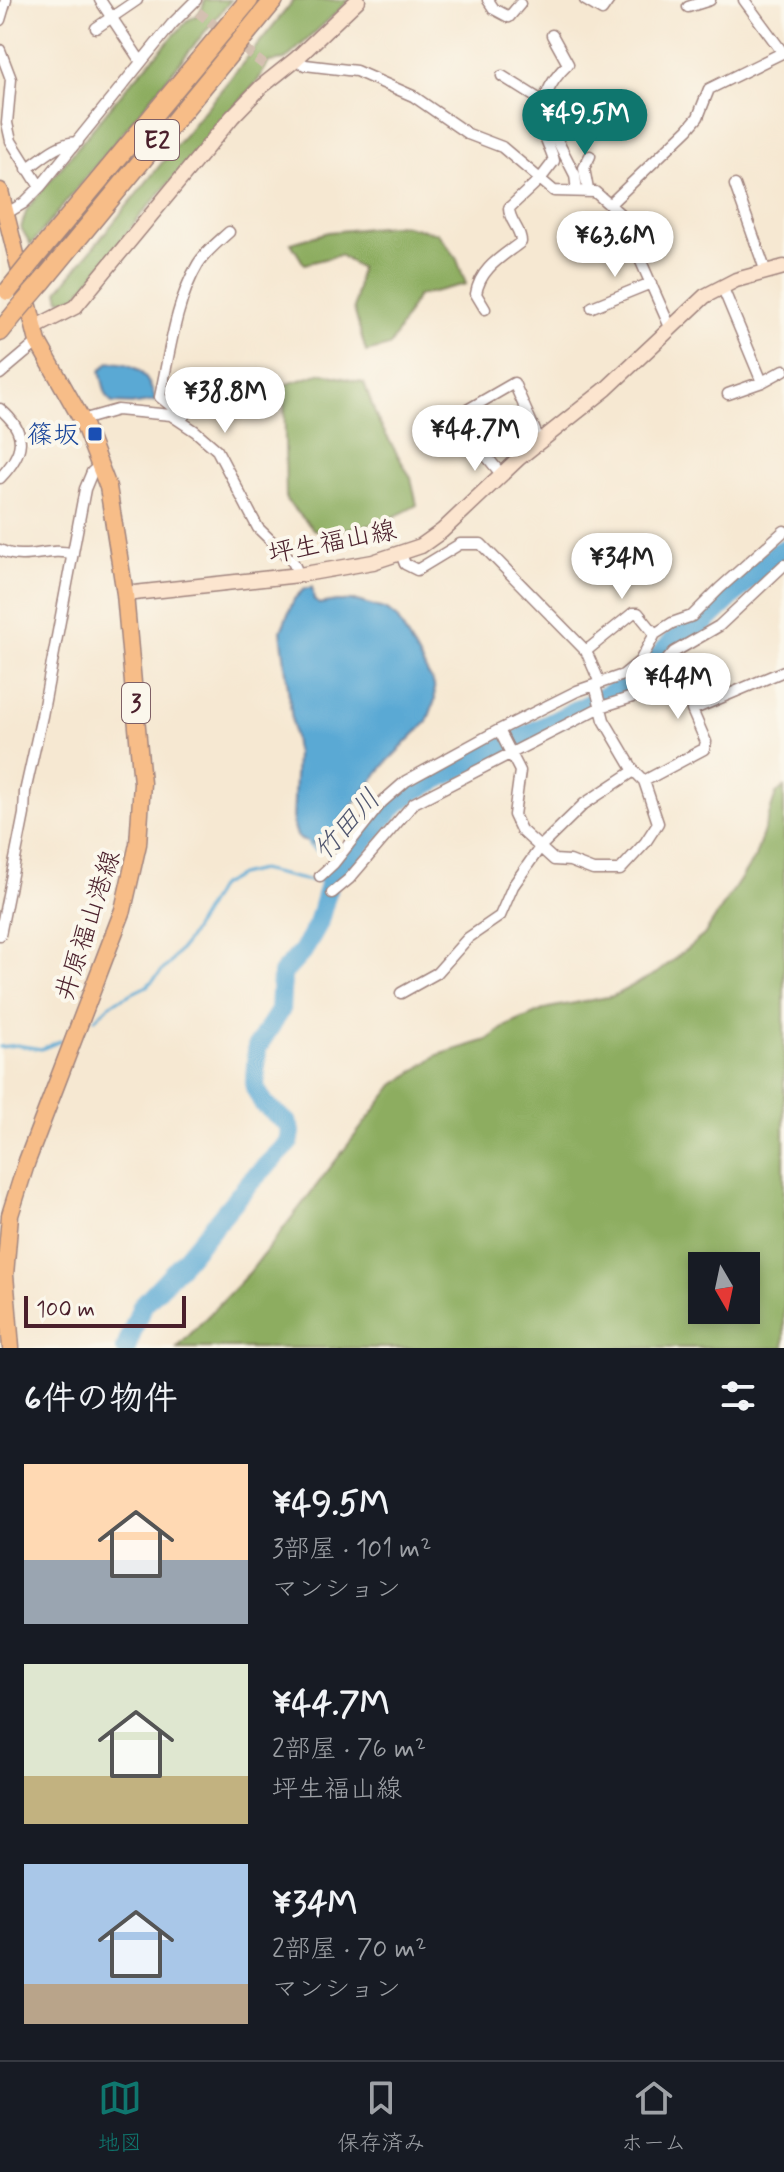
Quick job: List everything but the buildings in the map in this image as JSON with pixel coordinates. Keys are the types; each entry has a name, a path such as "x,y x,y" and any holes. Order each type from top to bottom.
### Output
{"highway":[{"name":"E2","path":"4,296 249,0"},
{"name":"E2","path":"0,332 274,0"}],"main road":[{"path":"36,335 75,307 272,71 296,59 358,0"},
{"name":"井原福山港線","path":"0,191 36,335 82,420 101,464 113,510 125,594 142,783 133,878 123,910 5,1214 7,1346"},
{"name":"坪生福山線","path":"125,594 299,575 373,562 421,546 442,531 501,474 606,389 705,296 722,286 784,268"}],"street":[{"path":"0,20 6,0"},
{"path":"100,0 141,62"},
{"path":"96,28 137,0"},
{"path":"488,0 494,9 509,17 520,4"},
{"path":"585,0 602,10 609,0"},
{"path":"688,7 710,0"},
{"path":"610,204 688,129 698,117 709,89 783,52 744,0"},
{"path":"7,213 24,203 40,187 141,62 194,6"},
{"path":"485,309 476,294 482,275 521,242 521,233 509,218 509,208 554,161 544,133 542,101 556,75 568,64 552,35"},
{"path":"0,50 11,79 7,123 11,141 40,187"},
{"path":"296,59 305,65 356,71 413,96 468,134 502,147 554,191 595,192 620,214 670,327"},
{"path":"502,76 542,101"},
{"path":"555,136 583,190"},
{"path":"27,169 53,150 72,141 78,142"},
{"path":"583,190 590,156"},
{"path":"735,185 766,272"},
{"path":"195,431 197,427 160,397 181,308 197,265 229,232"},
{"path":"592,307 651,283"},
{"path":"722,286 762,382"},
{"path":"0,374 36,335"},
{"path":"728,394 784,370"},
{"path":"501,474 456,419 462,413 514,383 540,442"},
{"path":"0,409 13,420 19,431 20,443 13,464 0,478"},
{"path":"82,420 117,410 171,415 195,431 217,450 258,528 293,562 299,575"},
{"path":"0,935 85,489 92,472 101,464"},
{"path":"320,876 382,802 406,781 500,732 623,675 641,662 655,634 672,623 692,616 784,531"},
{"path":"401,554 405,564 417,570 460,544 481,544 586,651 604,720 634,771 644,781 658,823 645,843 620,870 593,870 570,861 554,860 521,830 514,815 520,771 500,732"},
{"path":"0,550 23,557 66,552 73,554"},
{"path":"657,671 674,652 719,626 784,565"},
{"path":"586,651 633,613 638,613 655,634"},
{"path":"332,893 349,879 414,803 601,705 642,694 658,685 662,681 657,671 641,662"},
{"path":"644,781 704,749 706,742 692,710 784,671"},
{"path":"401,993 437,973 468,938 500,916 513,886 541,846 584,804 634,771"}],"green space":[{"path":"204,0 231,0 31,245 21,228 27,209 126,88 188,20 199,13"},
{"path":"294,0 350,0 285,60 269,62 257,82 142,214 76,297 60,300 58,291"},
{"path":"401,225 438,233 456,257 466,284 417,296 390,346 366,352 354,309 360,268 340,255 304,264 291,243 328,232"},
{"path":"322,373 364,383 377,419 411,478 417,505 367,526 314,530 286,500 284,385"},
{"path":"784,788 784,1348 177,1348 249,1273 394,1085 438,1055 487,1040 506,1026 548,1008 613,996 657,973 704,935 755,857 776,794"}],"water":[{"path":"109,362 135,367 145,377 156,401 112,403 106,395 100,371"},
{"path":"312,587 314,600 319,604 357,601 387,610 397,618 434,685 435,700 427,722 388,761 320,846 301,840 293,823 296,753 281,631 294,599 304,589"}],"waterway":[{"name":"竹田川","path":"126,1348 142,1306 251,1181 289,1143 291,1132 288,1124 263,1103 255,1087 257,1047 280,1011 282,974 303,951 318,924 330,881 397,803 414,791 635,681 675,639 703,624 775,554 784,549"},
{"path":"309,840 309,845 319,852"},
{"path":"95,1019 112,1003 147,986 170,963 187,941 219,886 239,875 260,870 304,880 330,881"},
{"path":"0,1047 17,1045 41,1049 60,1041"}],"tunnel":[{"path":"198,12 268,68"}],"place":[{"name":"篠坂","path":"95,434"}]}
